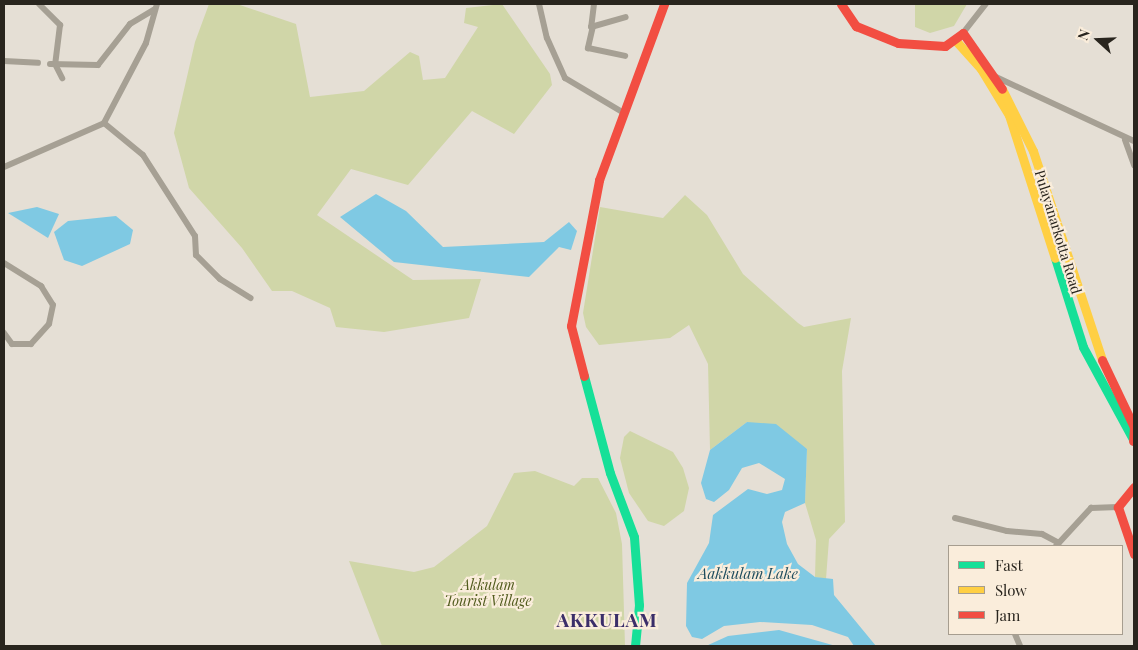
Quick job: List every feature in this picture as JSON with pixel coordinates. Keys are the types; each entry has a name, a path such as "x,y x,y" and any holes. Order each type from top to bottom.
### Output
{"street":[{"path":"38,4 55,17 61,30 53,64 62,78"},
{"path":"539,4 547,38 566,78 624,113"},
{"path":"594,4 593,26 588,48 625,56"},
{"path":"635,646 639,605 634,537 610,473 571,326 599,180 664,4"},
{"path":"841,4 856,26 898,43 936,47 956,41 986,4"},
{"path":"53,64 98,65 130,24 156,6"},
{"path":"4,167 104,123 146,43 156,6"},
{"path":"593,26 626,17"},
{"name":"Pulayanarkotta Road","path":"962,33 998,78 1033,151 1093,340 1134,427 1134,441"},
{"path":"956,41 981,69 1009,115 1083,347 1104,393 1134,441"},
{"path":"4,61 38,63"},
{"path":"981,69 1125,140 1134,142"},
{"path":"104,123 143,155 195,236 196,255 220,279 250,298"},
{"path":"1125,140 1134,165"},
{"path":"4,262 41,286 53,305 49,324 31,344 12,344 4,333"},
{"path":"955,518 1007,531 1042,534 1057,544 1092,508 1118,507 1134,487"},
{"path":"1118,507 1134,554"}],"green space":[{"path":"209,4 237,4 296,24 310,97 364,91 410,52 419,56 423,80 445,78 478,27 464,23 466,8 502,4 550,74 552,85 514,134 472,111 408,185 351,169 317,215 413,280 481,279 469,318 384,332 336,327 330,308 292,291 272,291 242,248 189,188 174,133 195,42"},
{"path":"915,4 967,4 954,26 930,33 915,27"},
{"path":"685,195 707,215 743,274 798,323 804,327 851,318 842,371 845,522 829,539 826,579 815,577 816,540 805,503 807,449 747,422 710,450 708,364 689,325 670,338 599,345 586,327 583,313 600,207 663,218"},
{"path":"630,431 673,452 683,468 689,488 684,511 664,526 648,521 629,493 620,458 624,437"},
{"name":"Akkulam Tourist Village","path":"535,471 574,486 582,478 598,478 616,513 622,544 625,646 382,646 349,561 414,572 434,567 487,526 514,473"}],"water":[{"path":"376,194 406,211 443,247 544,242 569,222 577,231 571,250 559,247 529,277 394,262 340,217"},
{"path":"37,207 59,214 48,238 8,213"},
{"path":"116,216 133,230 130,244 82,266 64,260 54,232 68,221"},
{"name":"Aakkulam Lake","path":"747,422 776,424 807,449 805,503 785,512 782,522 787,544 798,564 815,577 833,579 834,595 876,646 854,646 848,637 812,625 760,622 724,626 702,639 692,637 686,626 687,583 709,543 713,515 748,489 767,494 782,490 785,479 759,463 742,468 729,490 714,502 706,499 701,483 710,450"},
{"path":"779,630 836,646 706,646 728,636"}],"traffic: fast":[{"path":"1055,258 1083,347 1134,441"},
{"path":"584,376 610,473 634,537 639,605 635,646"}],"traffic: slow":[{"path":"956,41 981,69 1009,115 1055,258"},
{"path":"1002,89 1033,151 1102,360"}],"traffic: jam":[{"path":"584,376 571,326 599,180 664,4"},
{"path":"841,4 856,26 898,43 945,46 963,33 1002,89"},
{"path":"1102,360 1134,427 1133,441"},
{"path":"1134,487 1118,507 1134,554"}],"district":[{"name":"AKKULAM","path":"607,620"}]}
